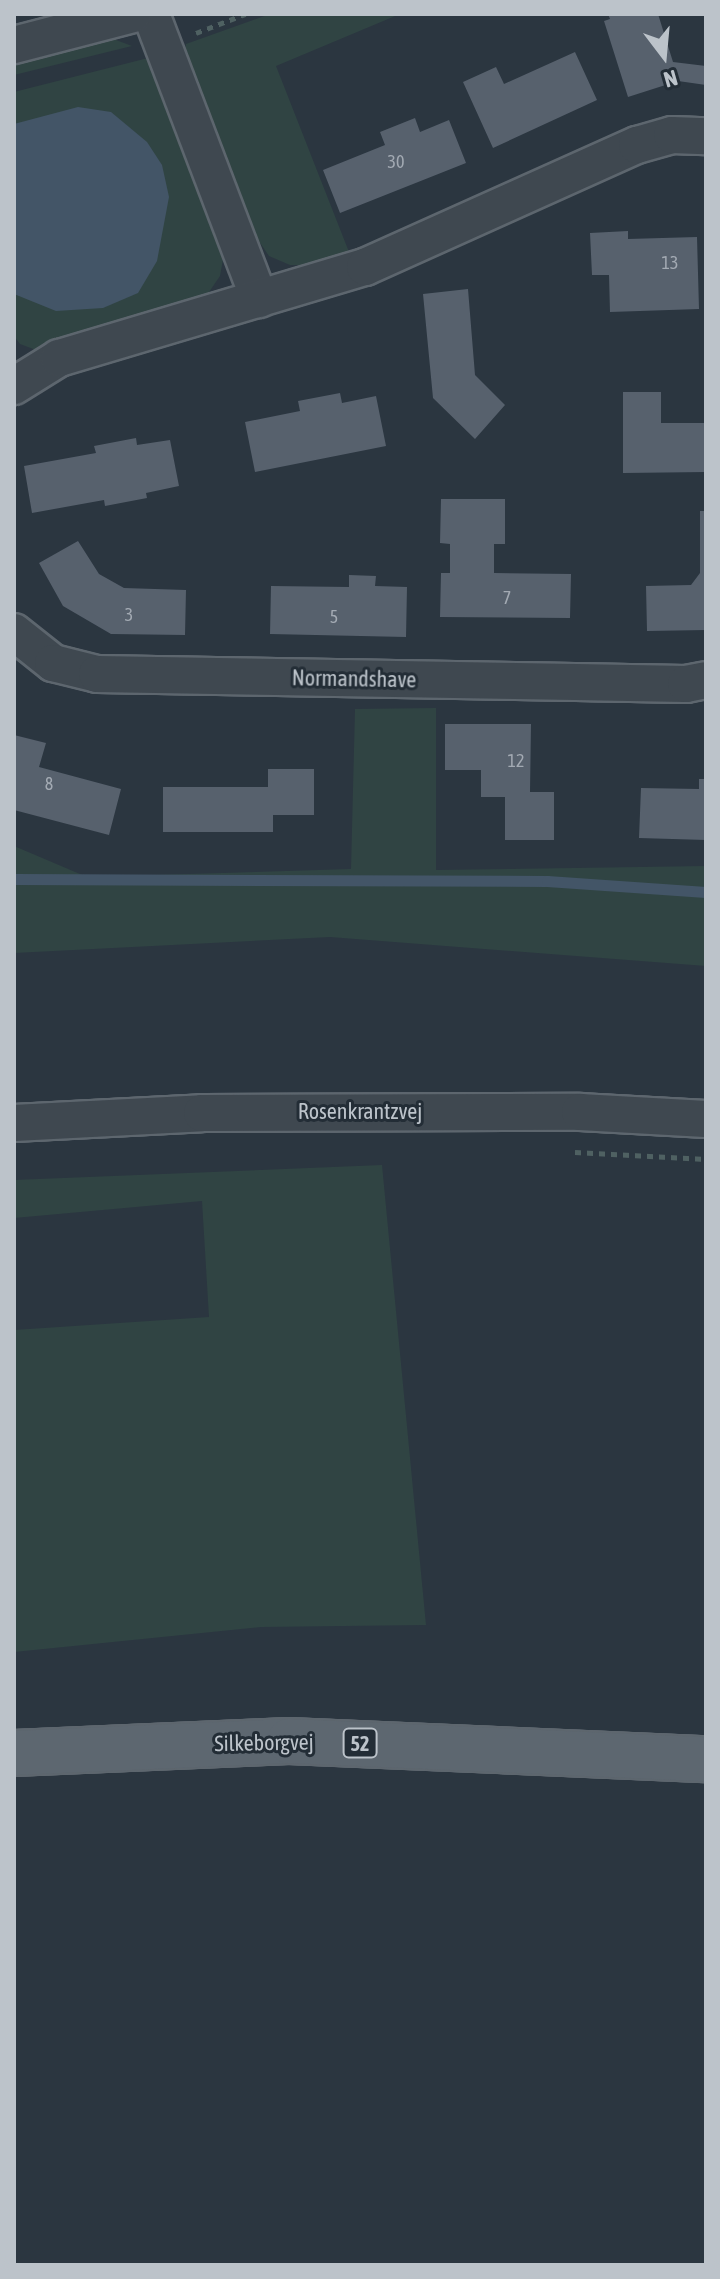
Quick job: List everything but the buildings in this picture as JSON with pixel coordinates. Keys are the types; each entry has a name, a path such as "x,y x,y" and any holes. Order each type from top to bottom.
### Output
{"main road":[{"name":"Silkeborgvej","path":"14,1753 289,1741 706,1759"}],"street":[{"path":"14,45 133,14"},
{"path":"151,14 259,299"},
{"path":"14,386 59,358 365,267 637,145 672,135 706,136"},
{"name":"Normandshave","path":"14,632 53,663 97,674 686,684 706,680"},
{"name":"Rosenkrantzvej","path":"14,1123 233,1113 580,1112 706,1119"}],"path":[{"path":"562,1152 706,1159"}],"green space":[{"path":"270,14 400,14 276,66 349,252 313,265 290,265 269,256 252,231 184,56 186,44"},
{"path":"95,40 116,40 132,46 14,75 14,60"},
{"path":"148,58 219,233 224,254 220,276 207,295 190,307 36,350 20,344 14,336 14,92"},
{"path":"436,708 436,870 706,866 706,966 330,937 14,953 14,846 87,877 351,869 355,709"},
{"path":"382,1165 426,1625 261,1627 14,1652 14,1330 209,1317 202,1201 14,1218 14,1180"}],"water":[{"path":"78,107 111,112 147,142 162,165 169,197 157,261 138,293 103,308 56,311 14,294 14,124"}],"waterway":[{"path":"14,879 547,881 706,892"}]}
